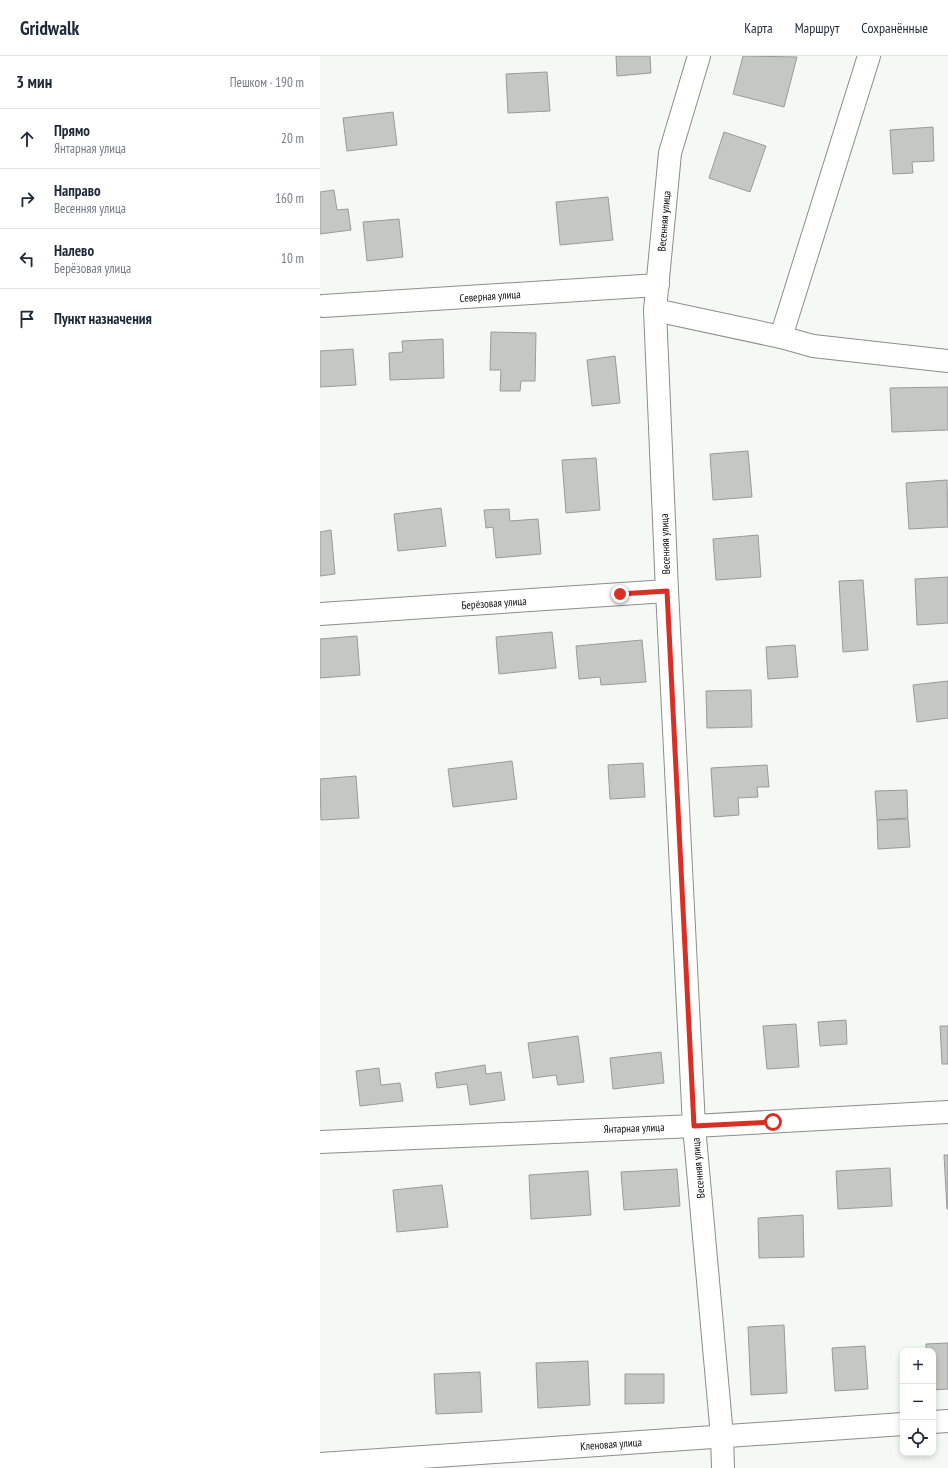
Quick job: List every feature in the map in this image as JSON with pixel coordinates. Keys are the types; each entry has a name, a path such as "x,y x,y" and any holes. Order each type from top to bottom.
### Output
{"street":[{"name":"Весенняя улица","path":"699,56 670,153 656,310 667,591 694,1126 722,1436 723,1468"},
{"path":"781,337 869,56"},
{"name":"Северная улица","path":"323,306 658,285"},
{"path":"656,310 781,337 813,346 948,361"},
{"name":"Берёзовая улица","path":"320,614 667,591"},
{"name":"Янтарная улица","path":"320,1142 694,1126 948,1112"},
{"path":"936,1422 948,1421"},
{"name":"Кленовая улица","path":"320,1464 900,1424"}],"building":[{"path":"616,56 650,56 651,73 617,76"},
{"path":"743,56 797,57 784,107 733,94"},
{"path":"547,72 550,111 508,113 506,74"},
{"path":"393,112 397,145 347,151 343,118"},
{"path":"933,127 934,161 912,162 913,173 893,174 890,130"},
{"path":"724,132 766,146 750,192 709,178"},
{"path":"334,190 337,210 348,209 351,230 320,234 320,192"},
{"path":"608,197 613,240 560,245 556,202"},
{"path":"399,219 403,257 367,261 363,222"},
{"path":"491,332 536,333 535,381 521,381 520,391 500,391 501,370 490,370"},
{"path":"443,339 444,378 390,380 389,353 403,352 402,341"},
{"path":"353,349 356,385 320,387 320,351"},
{"path":"615,356 620,403 592,406 587,360"},
{"path":"948,387 948,430 892,432 890,388"},
{"path":"748,451 752,497 713,500 710,454"},
{"path":"596,458 600,510 566,513 562,460"},
{"path":"947,480 948,527 909,529 906,483"},
{"path":"441,508 446,546 398,551 394,514"},
{"path":"509,509 510,521 538,519 541,554 496,558 493,527 486,528 484,510"},
{"path":"331,530 335,574 320,576 320,532"},
{"path":"758,535 761,577 716,580 713,539"},
{"path":"948,577 948,623 917,625 915,579"},
{"path":"863,580 868,650 843,652 839,581"},
{"path":"552,632 556,668 499,674 496,637"},
{"path":"357,636 360,675 320,678 320,639"},
{"path":"642,640 646,682 601,685 600,677 579,679 576,646"},
{"path":"795,645 798,677 768,679 766,647"},
{"path":"948,681 948,718 917,722 913,685"},
{"path":"751,690 752,727 707,728 706,691"},
{"path":"512,761 517,799 453,807 448,769"},
{"path":"643,763 645,797 610,799 608,765"},
{"path":"767,765 769,787 757,787 758,797 738,798 739,815 714,817 711,768"},
{"path":"356,776 359,818 321,820 320,779"},
{"path":"907,790 908,818 877,820 875,791"},
{"path":"908,819 910,847 878,849 877,820"},
{"path":"846,1020 847,1044 820,1046 818,1022"},
{"path":"796,1024 799,1067 767,1069 763,1026"},
{"path":"940,1026 948,1026 948,1064 942,1064"},
{"path":"578,1036 584,1082 558,1085 556,1075 533,1078 528,1043"},
{"path":"661,1052 664,1083 613,1089 610,1058"},
{"path":"485,1065 486,1074 501,1072 505,1100 470,1105 467,1084 437,1088 435,1073"},
{"path":"379,1068 381,1085 400,1083 403,1101 360,1106 356,1071"},
{"path":"944,1155 948,1155 948,1209 947,1209"},
{"path":"890,1168 892,1206 838,1209 836,1171"},
{"path":"677,1169 680,1206 624,1210 621,1172"},
{"path":"588,1171 591,1215 531,1219 529,1175"},
{"path":"442,1185 448,1227 397,1232 393,1190"},
{"path":"803,1215 804,1257 759,1258 758,1218"},
{"path":"784,1325 787,1393 751,1395 748,1327"},
{"path":"948,1343 948,1389 936,1390 936,1348 926,1348 926,1344"},
{"path":"865,1346 868,1389 835,1391 832,1348"},
{"path":"588,1361 590,1405 538,1408 536,1363"},
{"path":"480,1372 482,1412 436,1414 434,1374"},
{"path":"625,1374 664,1374 664,1403 625,1404"}],"route":[{"path":"620,594 667,591 694,1126 773,1122"}]}
